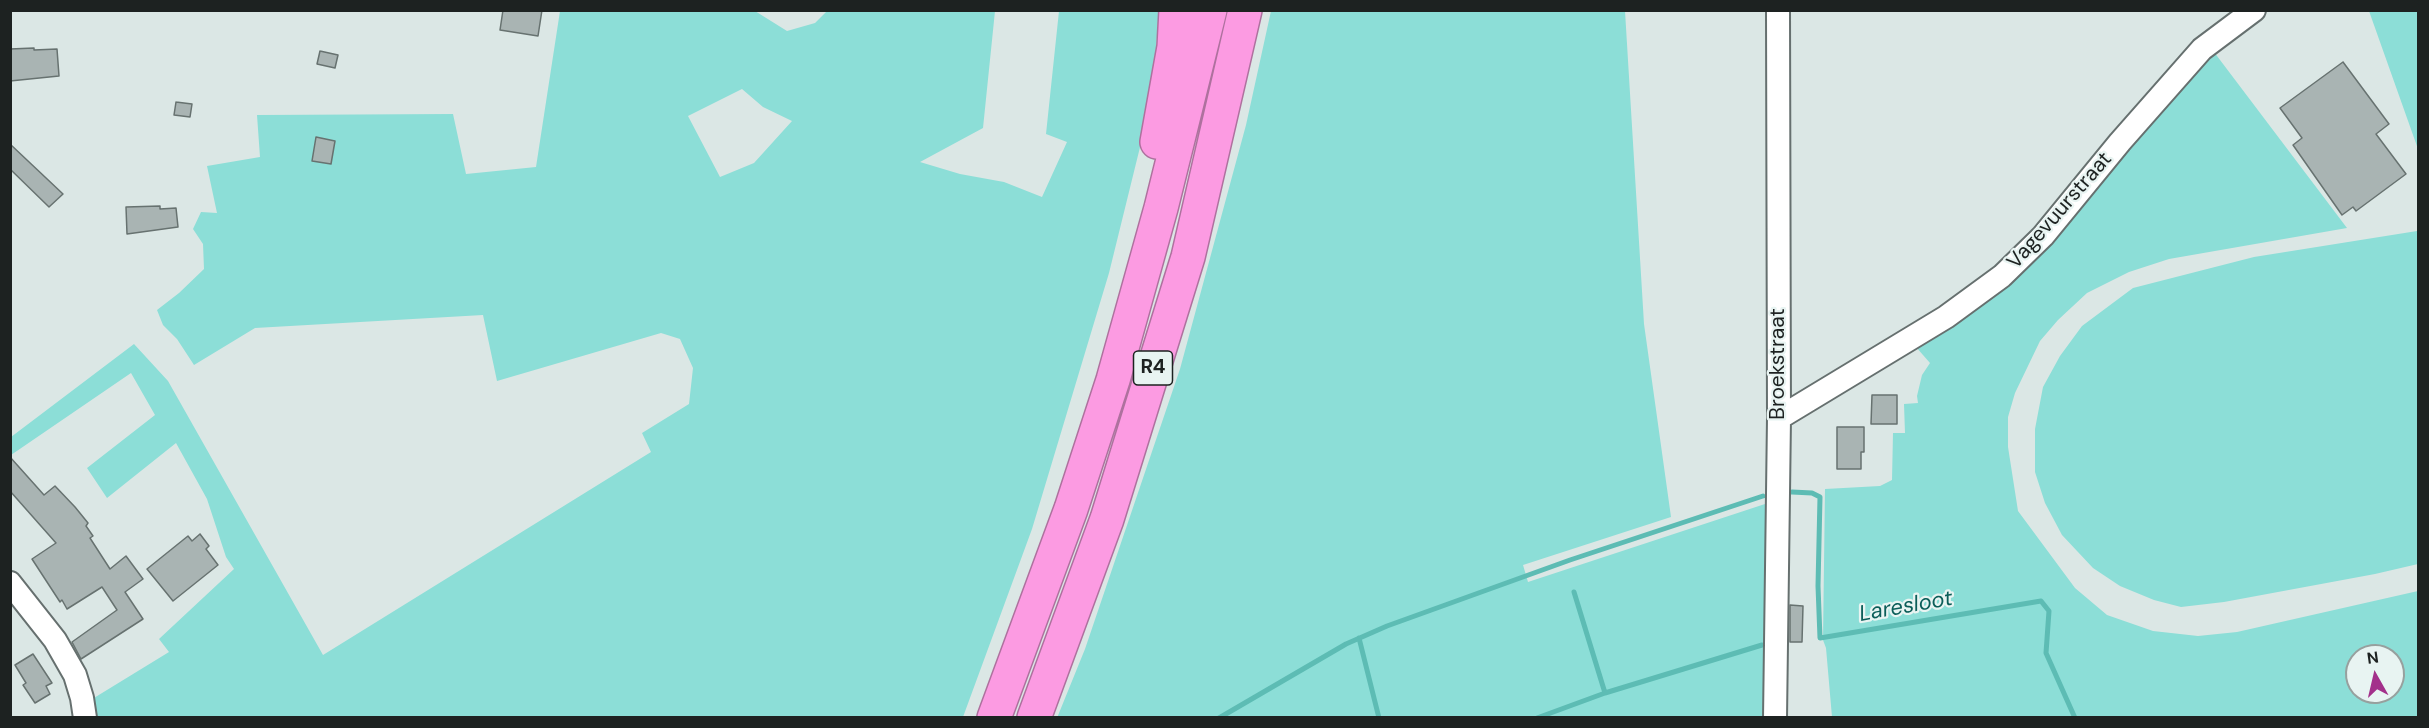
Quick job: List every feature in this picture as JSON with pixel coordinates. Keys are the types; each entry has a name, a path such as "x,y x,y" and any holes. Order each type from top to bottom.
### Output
{"highway":[{"path":"1161,208 1155,157 1174,47 1176,10"},
{"name":"R4","path":"994,717 1071,510 1113,380 1161,208 1210,10"},
{"name":"R4","path":"1034,717 1107,519 1188,257 1245,10"}],"street":[{"name":"Broekstraat","path":"1775,717 1779,418 1778,10"},
{"name":"Vagevuurstraat","path":"1779,418 1937,323 2002,276 2043,236 2120,142 2202,49 2254,10"},
{"path":"10,583 55,640 76,677 85,717"}],"shaded area":[{"path":"560,11 755,11 787,31 815,23 827,11 995,11 983,128 920,162 960,174 1004,182 1042,197 1067,142 1046,134 1059,11 1159,11 1143,135 1109,273 1032,529 963,717 92,717 89,701 169,652 159,639 234,569 226,557 207,499 176,443 107,498 87,468 155,415 131,373 11,455 11,437 134,344 168,381 323,655 651,452 642,433 689,404 693,368 680,339 661,333 497,381 483,315 255,328 194,365 177,339 163,325 157,310 204,269 203,244 193,229 201,212 217,213 207,166 260,157 257,115 453,114 466,174 536,167","holes":["742,89 763,107 792,121 754,163 720,177 688,116"]},
{"path":"1271,11 1625,11 1644,324 1671,517 1523,565 1528,582 1768,503 1764,717 1057,718 1085,649 1180,369 1246,125"},
{"path":"2369,11 2418,11 2418,149"},
{"path":"2214,52 2347,228 2169,259 2129,272 2087,293 2058,320 2040,341 2015,393 2008,417 2008,447 2018,511 2075,588 2107,615 2153,631 2198,636 2237,632 2418,591 2418,717 1832,717 1826,648 1823,640 1825,489 1880,486 1892,480 1893,433 1905,433 1904,404 1918,403 1917,396 1922,375 1930,363 1916,347 2133,139"},
{"path":"2417,231 2418,564 2224,602 2181,607 2154,600 2120,586 2093,568 2062,535 2045,503 2035,472 2035,429 2043,387 2060,356 2082,326 2133,288 2254,257"}],"building":[{"path":"503,10 542,10 538,36 500,30"},
{"path":"34,48 34,50 57,49 59,76 10,81 10,49"},
{"path":"320,51 338,55 335,68 317,64"},
{"path":"2343,62 2389,124 2376,134 2406,174 2356,211 2353,207 2342,215 2293,145 2302,138 2280,108"},
{"path":"176,102 192,104 190,117 174,115"},
{"path":"316,137 335,141 331,164 312,161"},
{"path":"10,144 63,194 49,207 10,169"},
{"path":"160,206 160,209 176,208 178,227 127,234 126,207"},
{"path":"1872,395 1897,395 1897,424 1871,424"},
{"path":"1837,427 1864,427 1861,469 1837,469"},
{"path":"10,457 44,495 55,486 75,507 88,523 86,526 93,536 90,538 110,569 126,556 143,579 125,592 143,619 81,659 72,642 117,610 102,587 67,609 62,600 60,602 32,559 56,543 10,491"},
{"path":"200,534 209,546 206,549 218,565 173,601 147,569 188,536 192,541"},
{"path":"1790,605 1803,606 1802,642 1790,642"},
{"path":"33,654 52,683 46,686 50,694 35,703 23,685 26,683 15,665"}],"waterway":[{"name":"Laresloot","path":"1792,492 1812,493 1820,497 1818,586 1820,638 2041,601 2049,611 2046,653 2075,718"},
{"path":"1219,718 1346,644 1387,626 1570,560 1763,496"},
{"path":"1574,592 1605,693"},
{"path":"1359,638 1379,718"},
{"path":"1537,718 1605,693 1762,645"}]}
